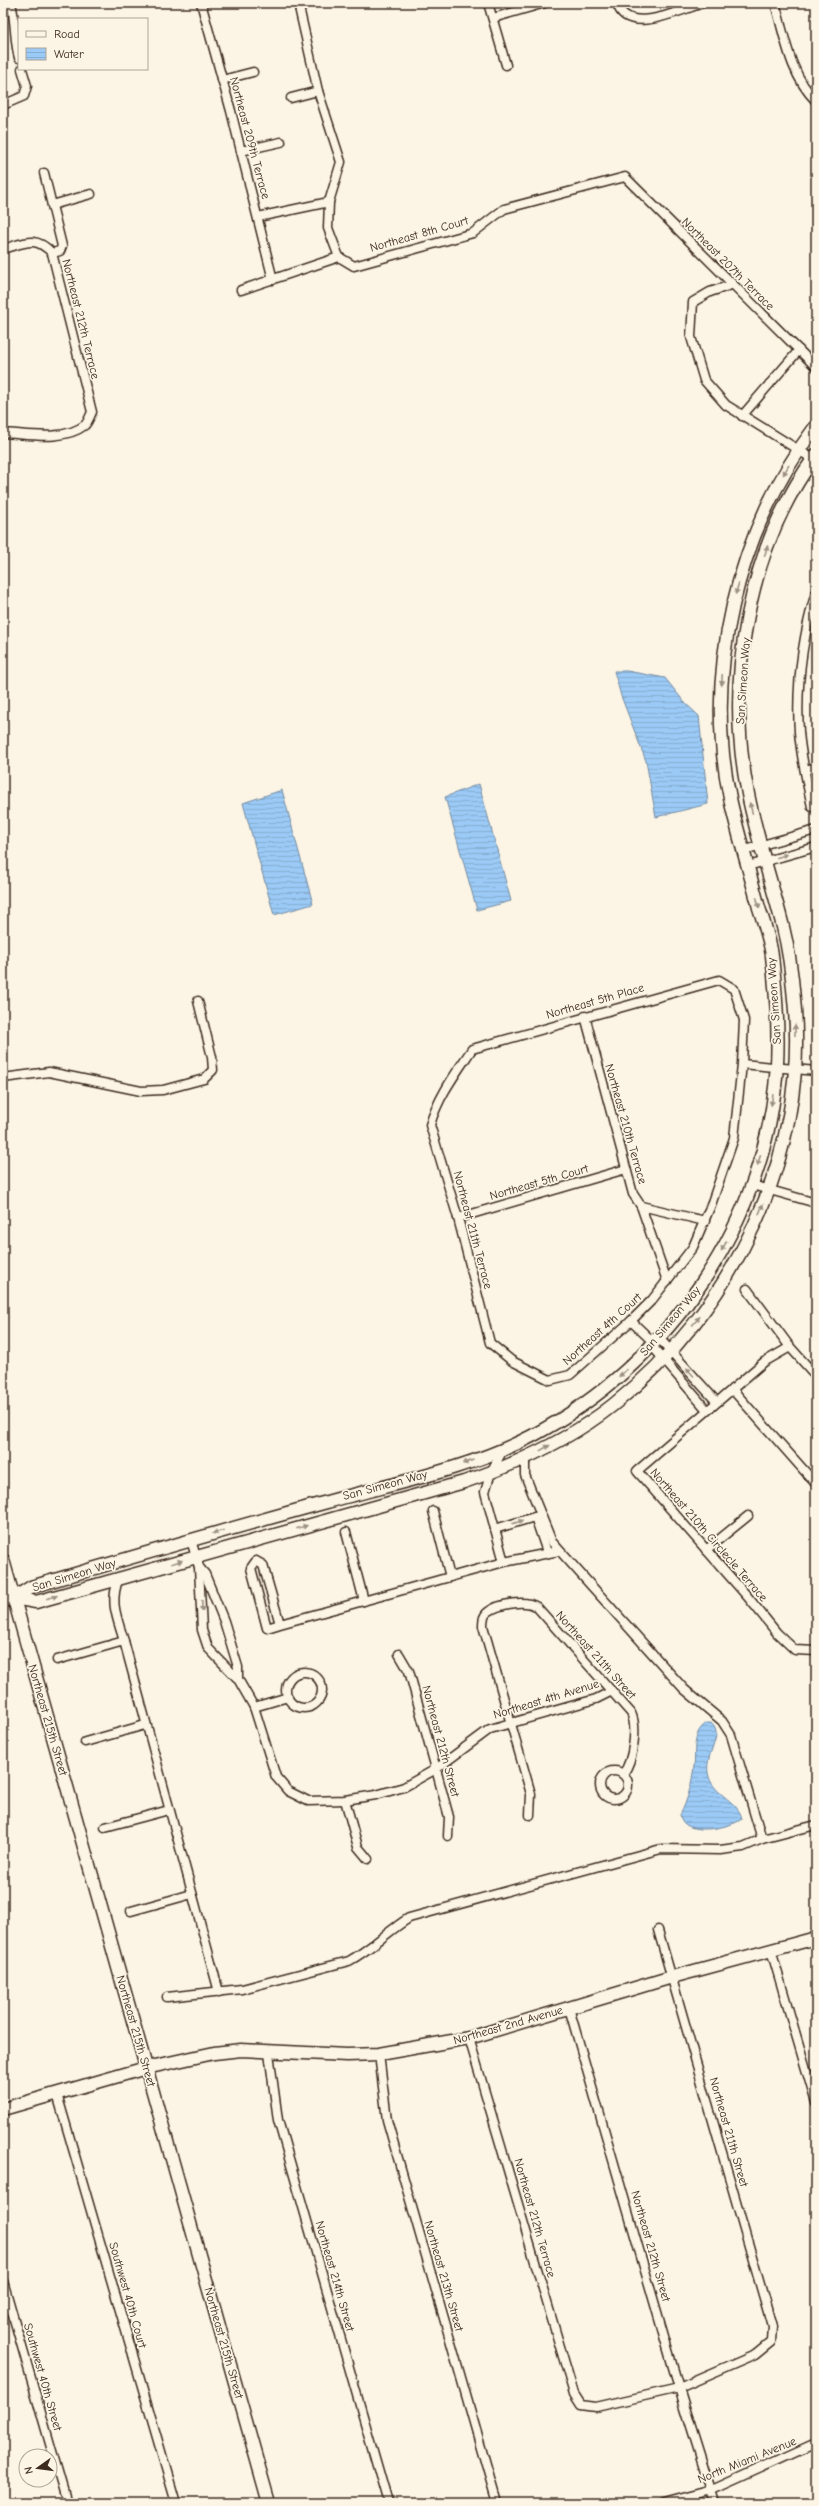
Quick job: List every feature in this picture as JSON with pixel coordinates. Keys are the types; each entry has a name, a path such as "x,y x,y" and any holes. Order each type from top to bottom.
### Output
{"street":[{"path":"11,3 15,17 14,43 18,55"},
{"name":"Northeast 209th Terrace","path":"201,3 258,217 273,280"},
{"path":"241,290 339,257 328,228 329,202 341,162 318,91 298,3"},
{"path":"488,3 506,65"},
{"path":"493,18 545,3"},
{"path":"617,3 619,10 627,19 640,22 703,3"},
{"path":"775,3 795,72 807,92 816,101"},
{"path":"3,105 24,96 27,86 22,70"},
{"path":"222,80 252,72"},
{"path":"291,98 318,91"},
{"path":"241,152 281,142"},
{"path":"44,173 62,246 60,250 52,253"},
{"name":"Northeast 8th Court","path":"339,257 354,266 473,233 504,209 625,177"},
{"name":"Northeast 207th Terrace","path":"625,177 731,285 816,367"},
{"path":"52,205 91,194"},
{"path":"258,217 329,202"},
{"name":"Northeast 212th Terrace","path":"3,249 34,241 43,243 52,253 92,412 86,424 74,431 51,435 3,433"},
{"path":"731,285 701,297 693,302 690,337 704,380 726,405 798,450 814,457"},
{"path":"742,416 799,350"},
{"name":"San Simeon Way","path":"8,1600 31,1587 483,1456 501,1453 559,1420 602,1391 684,1308 712,1268 733,1230 752,1185 766,1134 777,1067 778,1020 771,949 730,801 724,757 721,706 724,661 733,604 753,538 779,482 798,450 816,426"},
{"name":"San Simeon Way","path":"8,1600 36,1602 119,1578 197,1562 470,1479 512,1464 578,1429 612,1406 667,1355 698,1320 733,1267 755,1226 769,1190 789,1116 795,1069 795,1003 789,957 748,796 742,759 739,726 744,644 751,603 769,542 787,502 814,457"},
{"path":"812,807 800,731 800,692 802,653 816,592"},
{"path":"805,770 816,767"},
{"path":"744,850 816,830"},
{"path":"748,866 816,847"},
{"name":"Northeast 5th Place","path":"430,1125 442,1094 472,1049 585,1016 719,980 734,989 744,1020 742,1064"},
{"path":"3,1078 49,1072 141,1091 163,1090 204,1079 213,1070 212,1057 198,1001"},
{"name":"Northeast 210th Terrace","path":"585,1016 633,1194 641,1206 666,1281"},
{"path":"742,1064 816,1071"},
{"name":"Northeast 4th Court","path":"490,1342 512,1361 550,1380 570,1375 631,1321 693,1247 705,1221 734,1138 742,1064"},
{"name":"Northeast 211th Terrace","path":"430,1125 458,1218 490,1342"},
{"name":"Northeast 5th Court","path":"458,1218 626,1169"},
{"path":"752,1185 816,1203"},
{"path":"641,1206 705,1221"},
{"path":"747,1289 790,1347 816,1376"},
{"path":"631,1321 716,1401"},
{"path":"653,1341 667,1355 706,1409"},
{"name":"Northeast 210th Circlecle Terrace","path":"790,1347 764,1362 706,1409 637,1471 777,1633 795,1650 816,1651"},
{"path":"732,1389 816,1484"},
{"path":"504,1562 485,1492 491,1472 501,1453 525,1475"},
{"path":"525,1458 525,1475 538,1516 547,1552"},
{"path":"470,1479 485,1492"},
{"path":"433,1511 450,1577"},
{"path":"495,1529 538,1516"},
{"path":"538,1516 552,1542 559,1551 613,1608 684,1689 722,1721 731,1735 762,1839"},
{"path":"706,1550 748,1516"},
{"path":"346,1532 364,1601"},
{"path":"191,1540 197,1562 202,1630 208,1648 238,1678 254,1708 288,1697"},
{"path":"280,1624 263,1565 256,1561 251,1568 267,1628 504,1562 547,1552 559,1551"},
{"name":"Northeast 215th Street","path":"3,1560 8,1600 146,2068 269,2503"},
{"path":"197,1562 205,1574 224,1621 238,1667 238,1678"},
{"path":"119,1578 113,1596 145,1725 219,1992"},
{"name":"Northeast 211th Street","path":"510,1723 482,1626 484,1616 489,1611 520,1602 530,1602 631,1713 634,1719 628,1768 623,1774"},
{"path":"58,1660 124,1641"},
{"name":"Northeast 212th Street","path":"398,1654 409,1671 436,1769 449,1817 448,1836"},
{"path":"299,1673 310,1673 315,1676 322,1686 321,1698 318,1703 307,1708 295,1706 288,1697 287,1685 294,1676 299,1673"},
{"name":"Northeast 4th Avenue","path":"254,1708 276,1777 288,1791 308,1801 345,1800 376,1795 404,1787 436,1769 490,1729 596,1699 612,1691"},
{"path":"510,1723 531,1794 530,1815"},
{"path":"85,1742 145,1725"},
{"path":"345,1800 358,1846 368,1860"},
{"path":"106,1827 169,1810"},
{"path":"167,1998 242,1990 349,1961 362,1954 388,1931 409,1918 661,1848 720,1850 743,1847 762,1839 816,1825"},
{"path":"131,1911 192,1894"},
{"name":"Northeast 211th Street","path":"658,1930 772,2326 771,2342 755,2355 679,2388"},
{"name":"Northeast 2nd Avenue","path":"3,2109 146,2068 214,2054 241,2050 269,2053 379,2054 469,2038 672,1977 816,1938"},
{"path":"771,1950 816,2103"},
{"name":"Northeast 212th Street","path":"570,2008 679,2388 715,2503"},
{"name":"Northeast 212th Terrace","path":"469,2038 574,2394 581,2404 596,2407 679,2388"},
{"name":"Northeast 214th Street","path":"269,2053 278,2120 388,2503"},
{"name":"Northeast 213th Street","path":"379,2054 387,2120 497,2503"},
{"name":"Southwest 40th Court","path":"57,2094 176,2503"},
{"name":"Southwest 40th Street","path":"3,2281 67,2503"},
{"name":"North Miami Avenue","path":"663,2503 712,2490 816,2444"}],"water":[{"path":"614,671 627,671 665,678 685,703 699,716 708,804 656,817 646,761 621,696"},
{"path":"479,784 511,901 477,910 445,797"},
{"path":"282,790 313,904 274,915 243,803"},
{"path":"707,1723 711,1723 715,1728 716,1734 708,1761 709,1777 716,1789 732,1803 740,1813 742,1819 718,1828 698,1829 689,1827 683,1822 680,1815 691,1785 696,1737 698,1732"}]}
